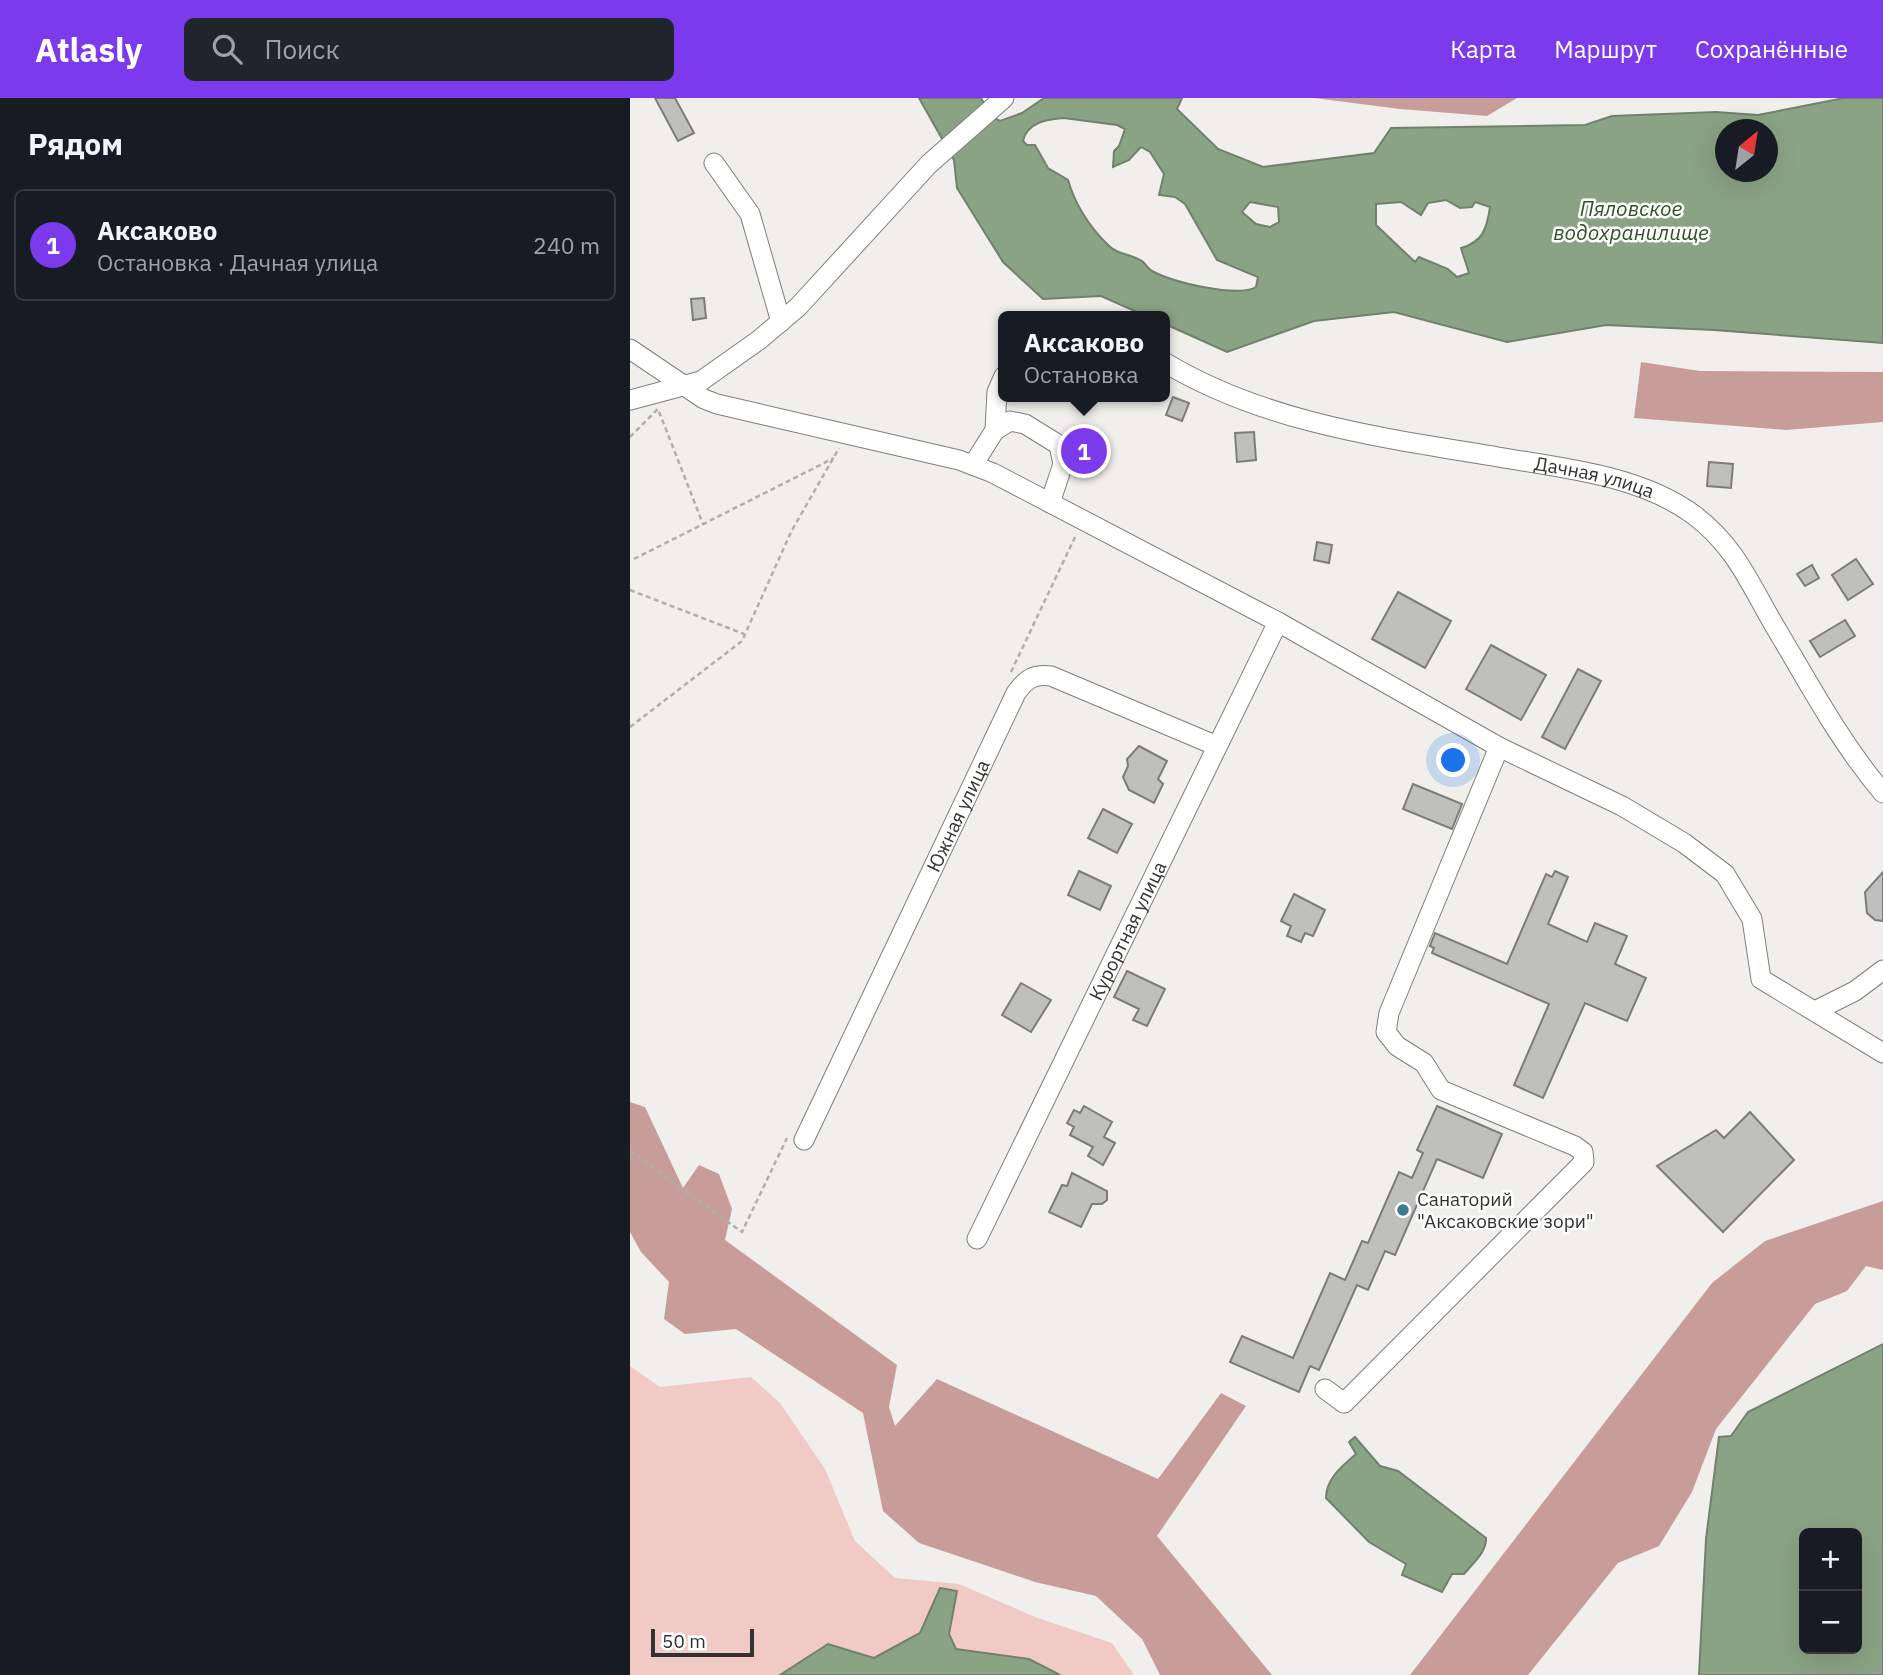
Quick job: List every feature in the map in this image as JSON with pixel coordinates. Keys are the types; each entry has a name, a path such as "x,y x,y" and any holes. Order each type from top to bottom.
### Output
{"street":[{"path":"630,400 685,387 718,370 781,322 941,152 1004,99"},
{"path":"714,163 750,214 781,322"},
{"path":"630,349 685,387 717,404 973,465 1278,622 1499,747 1622,806 1684,843 1725,874 1752,919 1761,979 1883,1053"},
{"name":"Дачная улица","path":"1170,366 1202,385 1271,411 1378,437 1534,463 1630,484 1663,497 1694,515 1732,548 1849,752 1883,793"},
{"path":"995,430 998,389"},
{"path":"973,465 995,430 1010,421 1025,424 1059,445 1063,464 1050,503"},
{"name":"Курортная улица","path":"977,1239 1278,622"},
{"name":"Южная улица","path":"797,1136 1016,693 1025,681 1036,674 1051,676 1217,746"},
{"path":"1325,1389 1344,1403 1584,1162 1583,1152 1575,1146 1441,1090 1424,1063 1397,1046 1386,1032 1389,1013 1499,747"},
{"path":"1815,1012 1855,991 1883,970"}],"path":[{"path":"630,437 658,409 703,524"},
{"path":"630,727 742,641 791,532 848,435"},
{"path":"634,559 834,458"},
{"path":"1006,683 1084,520"},
{"path":"630,590 745,634"},
{"path":"630,1151 741,1232 797,1136"}],"shaded area":[{"path":"1314,98 1517,98 1487,116"},
{"path":"1641,362 1700,371 1883,372 1883,422 1786,430 1634,418"},
{"path":"630,1102 645,1107 683,1188 699,1165 719,1174 732,1209 725,1240 897,1365 889,1407 895,1426 937,1379 1158,1479 1221,1393 1246,1406 1157,1536 1272,1675 1160,1675 1142,1639 1096,1596 1035,1582 919,1543 883,1511 863,1413 736,1329 685,1334 664,1319 669,1282 641,1252 630,1232"},
{"path":"1883,1201 1883,1270 1866,1266 1847,1291 1815,1304 1716,1429 1692,1492 1659,1546 1618,1563 1528,1675 1410,1675 1712,1283 1765,1241"},
{"path":"630,1366 660,1387 751,1377 780,1403 825,1469 855,1541 895,1578 959,1584 1035,1617 1112,1643 1134,1675 1060,1675 1029,1659 956,1649 949,1634 957,1592 920,1633 874,1658 828,1644 780,1675 630,1675"}],"water":[{"name":"Пяловское водохранилище","path":"919,98 981,98 992,117 1000,121 1022,113 1044,98 1182,98 1177,109 1218,149 1263,167 1374,153 1391,128 1585,125 1612,116 1716,112 1758,115 1844,98 1883,98 1883,343 1606,325 1507,342 1394,312 1314,321 1227,352 1170,326 1170,311 1135,311 1101,296 1043,299 1003,262 957,188 954,160","holes":["1064,118 1117,125 1125,129 1119,146 1114,151 1113,167 1129,160 1141,147 1150,152 1164,174 1159,195 1175,197 1185,204 1217,260 1258,277 1256,287 1247,290 1220,290 1174,280 1152,271 1142,261 1111,248 1083,214 1068,180 1048,168 1035,145 1027,145 1023,141 1029,130 1045,121","1446,200 1460,208 1472,207 1475,202 1490,207 1483,233 1474,242 1461,248 1469,273 1457,277 1448,269 1419,257 1415,262 1376,225 1376,204 1401,202 1421,215 1428,203","1250,202 1278,207 1279,222 1270,227 1256,224 1242,212"]},
{"path":"1883,1344 1883,1675 1699,1675 1706,1539 1719,1437 1731,1436 1748,1412"},
{"path":"1355,1437 1380,1466 1398,1471 1486,1538 1478,1558 1464,1574 1452,1574 1442,1592 1402,1575 1406,1564 1369,1542 1326,1498 1332,1479 1356,1454 1349,1442"},
{"path":"940,1588 957,1591 949,1634 956,1649 1029,1659 1060,1675 780,1675 828,1644 874,1658 920,1633"}],"building":[{"path":"655,98 675,98 694,133 678,141"},
{"path":"704,298 706,318 693,320 691,299"},
{"path":"1173,397 1189,403 1182,421 1166,415"},
{"path":"1254,432 1256,460 1237,462 1235,433"},
{"path":"1709,462 1733,464 1731,488 1707,486"},
{"path":"1317,542 1332,545 1329,563 1314,560"},
{"path":"1856,559 1873,584 1848,600 1832,575"},
{"path":"1812,565 1819,578 1805,586 1797,574"},
{"path":"1398,592 1451,621 1425,668 1372,639"},
{"path":"1845,620 1855,636 1820,657 1810,641"},
{"path":"1491,645 1546,675 1521,720 1466,689"},
{"path":"1578,669 1601,681 1565,749 1542,737"},
{"path":"1139,746 1167,761 1158,779 1163,784 1154,803 1129,790 1123,777 1128,766 1127,759"},
{"path":"1413,784 1462,804 1452,829 1403,809"},
{"path":"1103,809 1132,824 1117,853 1088,838"},
{"path":"1079,871 1111,886 1100,910 1068,895"},
{"path":"1555,871 1568,877 1548,924 1587,942 1595,923 1627,936 1615,964 1646,978 1627,1021 1585,1003 1543,1098 1514,1085 1549,1004 1432,953 1434,948 1430,946 1435,933 1507,964 1546,874 1552,877"},
{"path":"1883,872 1883,921 1875,920 1867,913 1865,892"},
{"path":"1294,894 1325,910 1313,936 1305,933 1301,942 1287,936 1291,926 1281,921"},
{"path":"1127,971 1165,989 1147,1026 1133,1020 1139,1009 1114,997"},
{"path":"1021,983 1051,1000 1031,1032 1002,1015"},
{"path":"1084,1106 1112,1122 1104,1137 1115,1143 1103,1165 1088,1156 1093,1147 1070,1135 1074,1127 1067,1123 1074,1110 1080,1113"},
{"path":"1437,1106 1502,1134 1483,1178 1437,1159 1395,1255 1385,1251 1368,1290 1357,1285 1319,1370 1310,1366 1299,1392 1230,1362 1242,1336 1293,1358 1330,1273 1345,1280 1362,1241 1368,1243 1399,1172 1412,1178 1423,1153 1417,1150"},
{"path":"1750,1112 1794,1160 1723,1232 1657,1166 1716,1130 1724,1138"},
{"path":"1072,1173 1107,1191 1107,1200 1102,1204 1092,1204 1081,1227 1049,1212 1062,1185 1067,1186"}],"place":[{"name":"Аксаково","path":"1084,451"},
{"name":"Санаторий \"Аксаковские зори\"","path":"1403,1210"}]}
